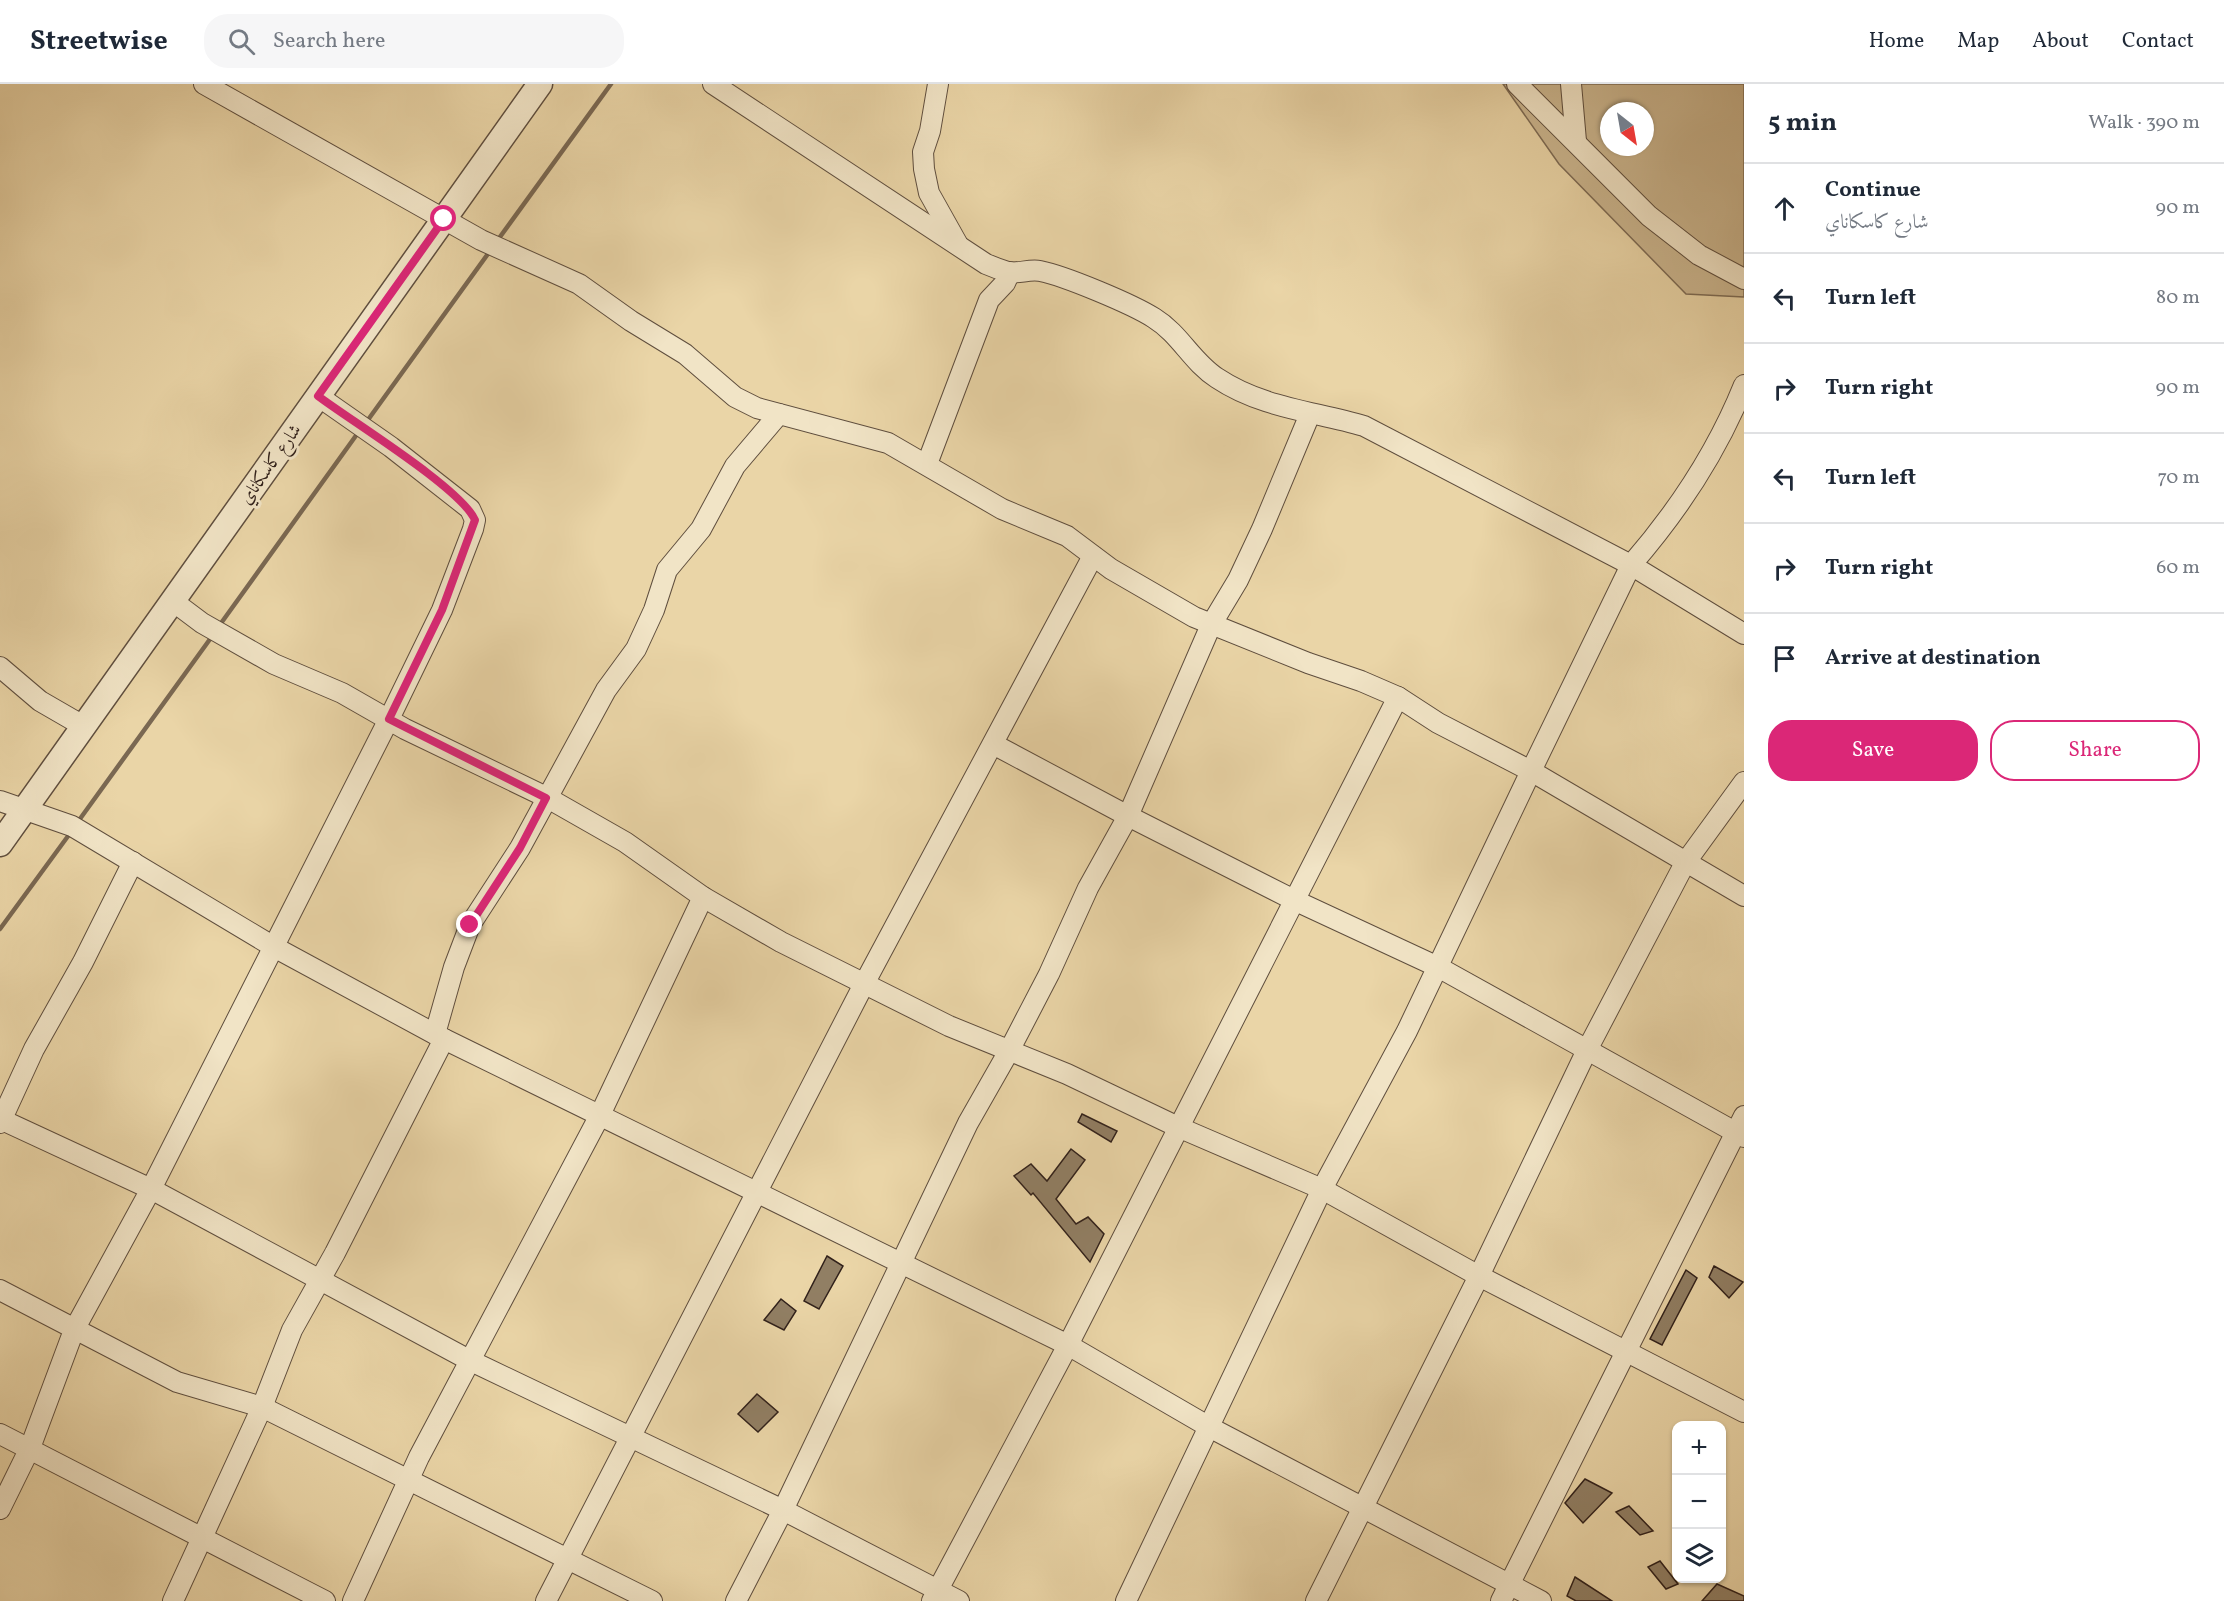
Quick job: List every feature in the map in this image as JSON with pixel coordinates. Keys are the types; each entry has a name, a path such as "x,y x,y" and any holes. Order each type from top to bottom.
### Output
{"street":[{"path":"204,84 481,240 579,284 631,321 685,354 735,397 779,414 888,443 1002,509 1067,537 1093,556 1194,617 1361,681 1398,698 1438,723 1531,771 1744,896"},
{"name":"شارع كاسكاناي","path":"0,844 540,84"},
{"path":"713,84 986,264 1010,272 1042,271 1154,318 1177,336 1198,363 1216,377 1268,404 1329,416 1364,426 1631,565 1744,634"},
{"path":"938,84 924,152 924,169 929,193 959,247"},
{"path":"1517,84 1649,216 1699,255 1744,279"},
{"path":"1571,84 1576,141"},
{"path":"986,264 989,300"},
{"path":"927,464 989,300 1005,283 1010,272"},
{"path":"1126,1601 1322,1189 1407,1031 1631,565 1685,498 1731,418 1744,385"},
{"path":"0,1509 30,1448 74,1330 151,1189 389,719 442,610 475,520 470,509 439,483 318,396"},
{"path":"173,1601 262,1407 292,1330 440,1037 454,967 470,925 520,848 606,690 636,649 654,610 667,570 701,529 735,466 779,414"},
{"path":"736,1601 783,1510 968,1123 1010,1051 1050,974 1088,888 1128,816 1211,625 1238,580 1262,529 1310,414"},
{"path":"546,1601 758,1194 864,984 1093,556"},
{"path":"174,602 202,622 274,664 342,693 546,798 625,842 703,897 781,942 949,1026 1067,1074 1178,1127 1322,1189 1479,1276 1744,1412"},
{"path":"0,667 40,701 85,727"},
{"path":"934,1595 1068,1345 1398,698"},
{"path":"993,744 1128,816 1296,901 1438,967 1587,1050 1741,1129 1624,1351 1505,1593"},
{"path":"1316,1601 1479,1276 1587,1050 1685,863 1744,782"},
{"path":"0,801 72,826 274,947 440,1037 598,1117 1068,1345 1210,1428 1362,1508 1505,1593 1541,1601"},
{"path":"133,862 83,962 34,1049 0,1120 151,1189 469,1360 783,1510 934,1595 959,1601"},
{"path":"353,1601 408,1480 598,1117 703,897"},
{"path":"0,1290 177,1382 262,1407 652,1601"},
{"path":"0,1434 325,1601"}],"shaded area":[{"path":"1503,84 1744,84 1744,297 1686,294 1559,164"}],"building":[{"path":"1082,1114 1117,1131 1111,1142 1078,1122"},
{"path":"1071,1149 1085,1160 1056,1199 1076,1224 1088,1217 1104,1234 1090,1262 1033,1193 1031,1195 1014,1176 1031,1164 1047,1181"},
{"path":"827,1256 843,1266 819,1309 804,1301"},
{"path":"1714,1266 1743,1282 1729,1298 1709,1277"},
{"path":"1686,1270 1697,1278 1662,1345 1650,1339"},
{"path":"781,1299 796,1311 784,1330 764,1320"},
{"path":"757,1394 778,1412 758,1432 738,1414"},
{"path":"1585,1479 1612,1493 1583,1523 1565,1503"},
{"path":"1629,1506 1653,1531 1640,1535 1616,1512"},
{"path":"1660,1561 1672,1576 1672,1583 1678,1584 1666,1589 1648,1567"},
{"path":"1575,1577 1612,1601 1576,1601 1567,1596"},
{"path":"1717,1584 1744,1596 1744,1601 1702,1601"}],"waterway":[{"path":"497,241 611,84"},
{"path":"365,424 490,251"},
{"path":"219,626 360,430"},
{"path":"77,823 213,635"},
{"path":"0,929 71,832"}],"route":[{"path":"444,219 318,396 439,483 470,509 475,520 442,610 389,719 546,798 520,848 470,925"}]}
